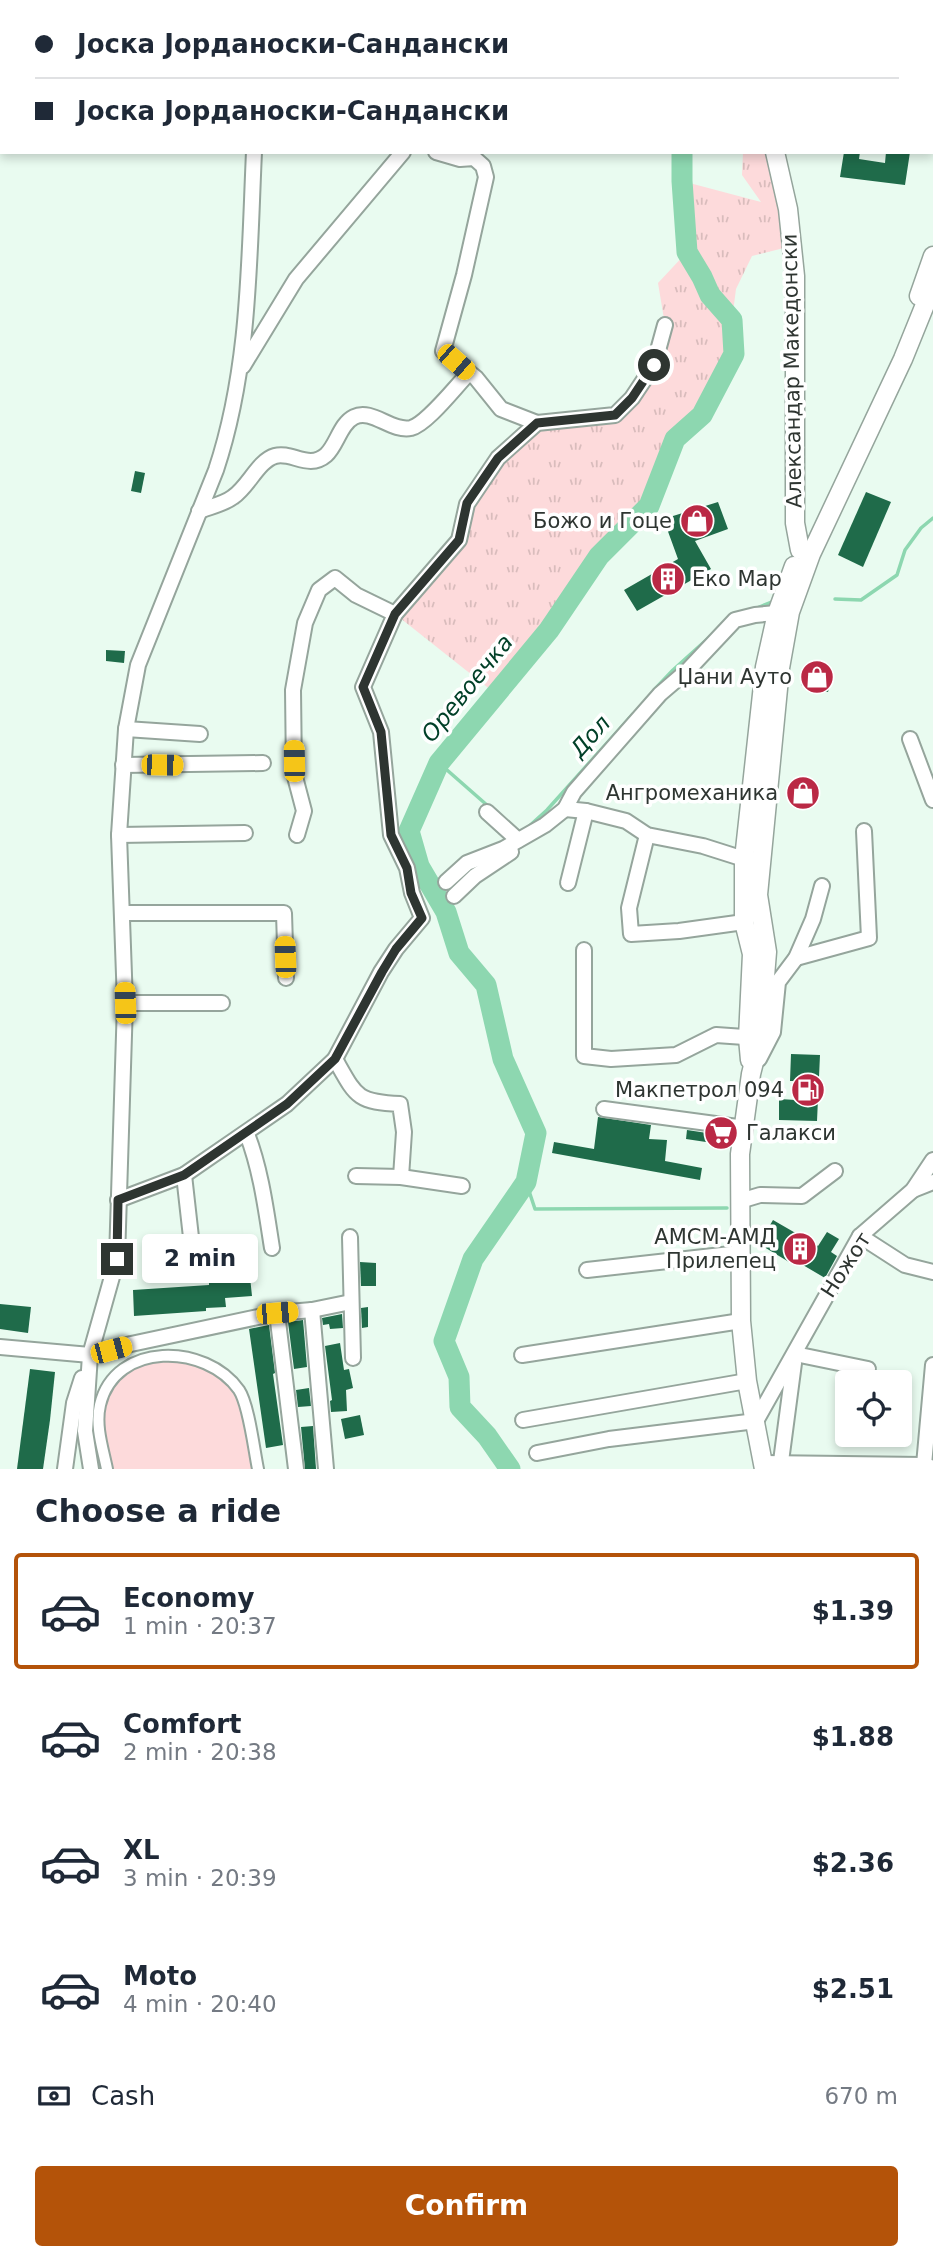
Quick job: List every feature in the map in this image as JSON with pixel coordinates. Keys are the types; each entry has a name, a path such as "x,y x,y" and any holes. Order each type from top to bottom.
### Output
{"street":[{"path":"65,1469 74,1403 117,1259 125,1003 119,835 126,729 138,665 227,438 240,371 254,154"},
{"path":"240,371 296,279 402,154"},
{"path":"443,154 460,159 474,159 483,166 486,177 464,275 443,351 476,378 501,409 537,423 615,415 632,398 654,365 665,325"},
{"name":"Александар Македонски","path":"775,154 788,209 795,276 795,523 806,552"},
{"name":"Александар Македонски","path":"754,1038 752,954 744,922 744,859 765,667 806,552 892,358 933,256"},
{"name":"Александар Македонски","path":"806,552 897,372 933,285"},
{"path":"198,511 232,498 269,458 278,455 317,461 326,455 349,421 357,415 368,415 393,426 410,428 423,421 469,373"},
{"path":"118,1200 184,1175 287,1104 335,1059 396,949 422,918 411,893 407,868 391,835 381,732 363,687 395,614 459,540 467,503 498,458 537,423"},
{"path":"297,835 304,811 294,773 293,690 305,623 320,590 335,578 356,595 395,614"},
{"path":"454,896 475,876 519,848 565,809 574,792 660,694 701,656 734,620 784,612"},
{"name":"Александар Македонски","path":"772,1466 756,1421 747,1381 741,1321 740,1154 767,952 758,884 784,612"},
{"path":"126,729 200,734"},
{"path":"910,739 933,800"},
{"path":"123,765 263,763"},
{"path":"565,809 626,821 647,835 703,846 744,859"},
{"path":"487,811 517,840"},
{"path":"568,883 586,811"},
{"path":"446,882 467,863 503,849 545,825"},
{"path":"796,958 869,939 864,831"},
{"path":"119,835 245,833"},
{"path":"647,835 629,908 631,934 744,922"},
{"name":"Александар Македонски","path":"751,1074 773,1032 778,982 796,958 813,919 822,886"},
{"path":"122,913 284,913 286,978"},
{"path":"584,950 584,1056 611,1059 676,1055 716,1035 754,1038"},
{"path":"125,1003 222,1003"},
{"path":"335,1059 357,1096 374,1103 400,1104 404,1132 401,1177"},
{"path":"604,1110 744,1128"},
{"path":"247,1134 262,1186 272,1248"},
{"name":"Ножот","path":"756,1421 860,1236 913,1190 933,1160"},
{"path":"740,1201 760,1195 802,1196 835,1171"},
{"path":"184,1175 194,1264"},
{"path":"356,1176 401,1177 463,1186"},
{"name":"Ножот","path":"913,1190 933,1182"},
{"path":"860,1236 905,1265 933,1272"},
{"path":"350,1237 353,1358"},
{"path":"587,1270 740,1253"},
{"path":"0,1347 90,1355 277,1313 312,1310 351,1302"},
{"path":"312,1310 326,1469"},
{"path":"277,1313 296,1469"},
{"path":"522,1355 741,1321"},
{"path":"795,1354 868,1369"},
{"name":"Ножот","path":"772,1466 795,1354"},
{"path":"90,1355 85,1431 90,1465 106,1463 98,1418 101,1402 109,1386 123,1370 141,1359 174,1355 195,1359 226,1377 240,1391 258,1469"},
{"path":"772,1466 928,1466 933,1365"},
{"path":"523,1420 747,1381"},
{"path":"537,1453 610,1439 756,1421"}],"green space":[{"path":"743,154 775,154 792,246 752,256 736,289 732,320 734,354 702,415 675,439 649,506 599,556 549,630 496,694 395,614 459,540 467,504 537,423 615,415 632,398 665,325 658,283 687,252 682,181 761,202 742,175"},
{"path":"141,1359 195,1359 240,1391 258,1469 107,1469 101,1402 109,1386"}],"building":[{"path":"844,154 860,154 859,159 885,163 886,154 910,154 905,185 840,177"},
{"path":"135,471 145,473 141,493 131,491"},
{"path":"866,492 891,502 863,567 838,555"},
{"path":"718,502 728,529 695,541 711,569 637,611 624,590 678,559 666,526 673,516"},
{"path":"106,650 125,651 124,663 106,661"},
{"name":"Џани Ауто","path":"806,664 833,670 828,692 801,685"},
{"name":"Ангромеханика","path":"794,781 816,786 812,805 789,799"},
{"name":"Макпетрол 094","path":"791,1054 820,1055 817,1121 779,1120 779,1099 796,1100 797,1081 790,1081"},
{"path":"598,1117 651,1125 649,1139 667,1140 665,1161 702,1168 700,1180 552,1153 554,1142 594,1149"},
{"path":"687,1130 707,1133 706,1142 686,1139"},
{"name":"АМСМ-АМД Прилепец","path":"773,1220 818,1246 827,1232 839,1239 831,1252 837,1256 825,1278 791,1258 789,1262 759,1244"},
{"path":"360,1262 376,1263 376,1286 361,1286"},
{"path":"250,1277 252,1296 225,1298 226,1307 134,1316 133,1290 209,1285"},
{"path":"0,1304 31,1307 28,1333 0,1329"},
{"path":"368,1307 368,1327 362,1328 361,1308"},
{"path":"342,1314 343,1328 330,1329 329,1324 323,1325 322,1318"},
{"path":"303,1320 307,1367 294,1369 288,1322"},
{"path":"269,1325 283,1445 266,1448 249,1329"},
{"path":"340,1343 344,1370 349,1369 353,1388 346,1390 347,1411 331,1412 325,1346"},
{"path":"30,1369 55,1372 50,1420 43,1469 17,1469"},
{"path":"309,1388 311,1406 298,1407 296,1390"},
{"path":"360,1415 364,1435 345,1439 341,1419"},
{"path":"313,1426 316,1469 305,1469 301,1427"}],"waterway":[{"name":"Оревоечка","path":"510,1469 487,1436 460,1407 459,1377 444,1341 473,1259 526,1182 536,1133 503,1059 486,985 459,953 446,912 419,866 409,831 439,763 549,630 599,556 649,506 675,439 702,415 734,354 732,320 710,295 687,252 682,154"},
{"name":"Дол","path":"835,599 861,600 897,575 905,550 921,528 933,518"},
{"name":"Дол","path":"757,608 774,601"},
{"name":"Дол","path":"654,690 714,633"},
{"name":"Дол","path":"526,829 547,810 633,714"},
{"name":"Дол","path":"439,763 488,806"},
{"path":"526,1182 535,1209 727,1208"}],"place":[{"name":"Божо и Гоце","path":"697,521"},
{"name":"Еко Мар","path":"668,579"},
{"name":"Џани Ауто","path":"817,677"},
{"name":"Ангромеханика","path":"803,793"},
{"name":"Макпетрол 094","path":"808,1090"},
{"name":"Галакси","path":"721,1133"},
{"name":"АМСМ-АМД Прилепец","path":"800,1249"}],"route":[{"path":"117,1259 118,1200 184,1175 287,1104 335,1059 396,949 422,918 411,893 407,868 391,835 381,732 363,687 395,614 459,540 467,503 498,458 537,423 615,415 632,398 654,365"}]}
